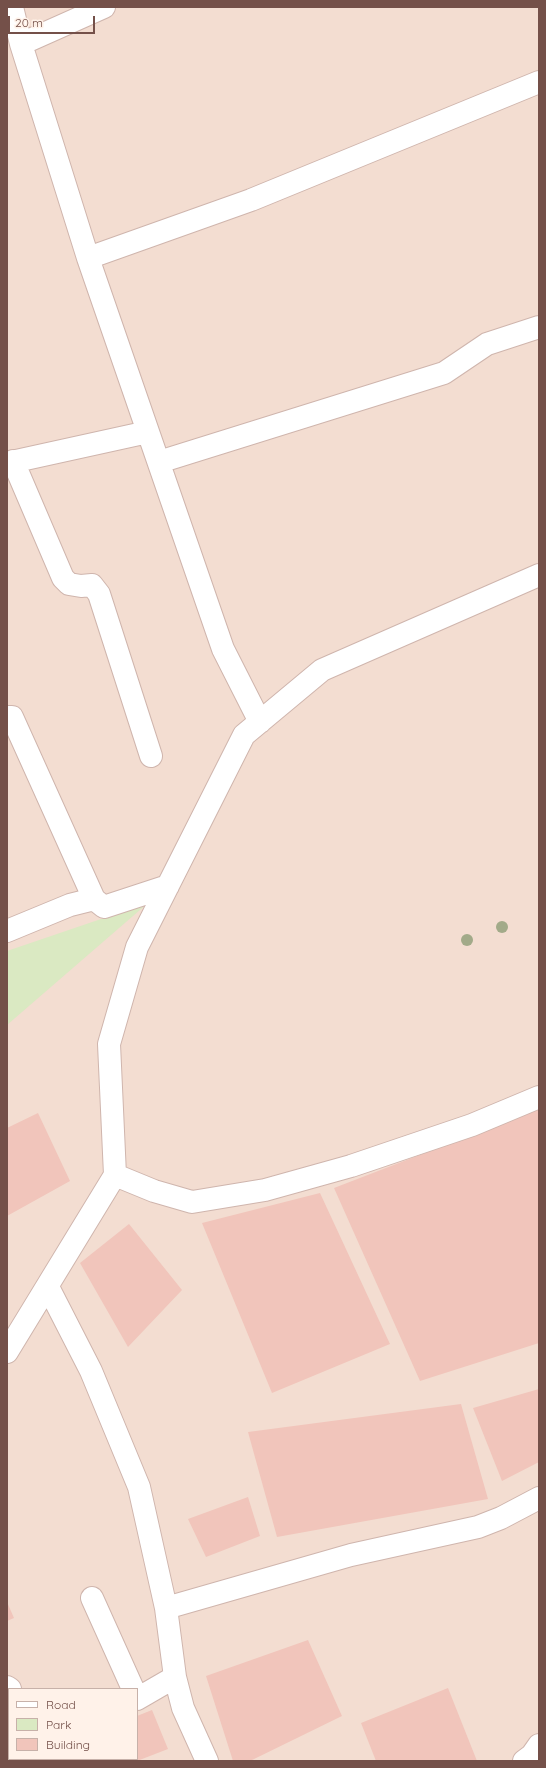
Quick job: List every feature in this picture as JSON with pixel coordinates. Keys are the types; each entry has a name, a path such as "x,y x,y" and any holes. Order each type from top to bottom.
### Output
{"street":[{"path":"12,7 21,44 88,258 223,649 260,722"},
{"path":"21,44 104,7"},
{"path":"88,258 251,200 539,82"},
{"path":"159,462 444,373 487,344 539,327"},
{"path":"148,432 10,462 63,578 69,584 81,586 92,585 99,594 151,756"},
{"path":"7,1352 115,1175 109,1044 137,947 244,735 322,670 539,575"},
{"path":"7,717 12,717 94,899 104,908 168,886"},
{"path":"7,931 70,905 94,899"},
{"path":"115,1175 154,1190 192,1202 265,1190 351,1166 472,1125 539,1097"},
{"path":"48,1287 91,1371 139,1486 166,1608 176,1677 183,1708 207,1761"},
{"path":"166,1608 351,1555 478,1527 502,1518 539,1498"},
{"path":"92,1598 133,1688"},
{"path":"138,1698 176,1677"},
{"path":"524,1761 532,1755 539,1745"}],"shaded area":[{"path":"7,7 539,7 539,1761 7,1761"}],"green space":[{"path":"148,903 7,1025 7,951"}],"building":[{"path":"539,1109 539,1343 420,1381 334,1188"},
{"path":"38,1113 70,1181 7,1216 7,1128"},
{"path":"320,1193 390,1344 272,1393 202,1223"},
{"path":"129,1224 182,1290 128,1347 80,1263"},
{"path":"539,1389 539,1462 502,1481 473,1408"},
{"path":"461,1404 488,1499 277,1537 248,1432"},
{"path":"248,1497 260,1536 206,1557 188,1519"},
{"path":"7,1602 14,1618 7,1621"},
{"path":"308,1640 342,1716 250,1761 233,1761 206,1676"},
{"path":"448,1688 477,1761 376,1761 361,1723"},
{"path":"152,1710 168,1749 137,1761 119,1761 138,1760 138,1716"}]}
